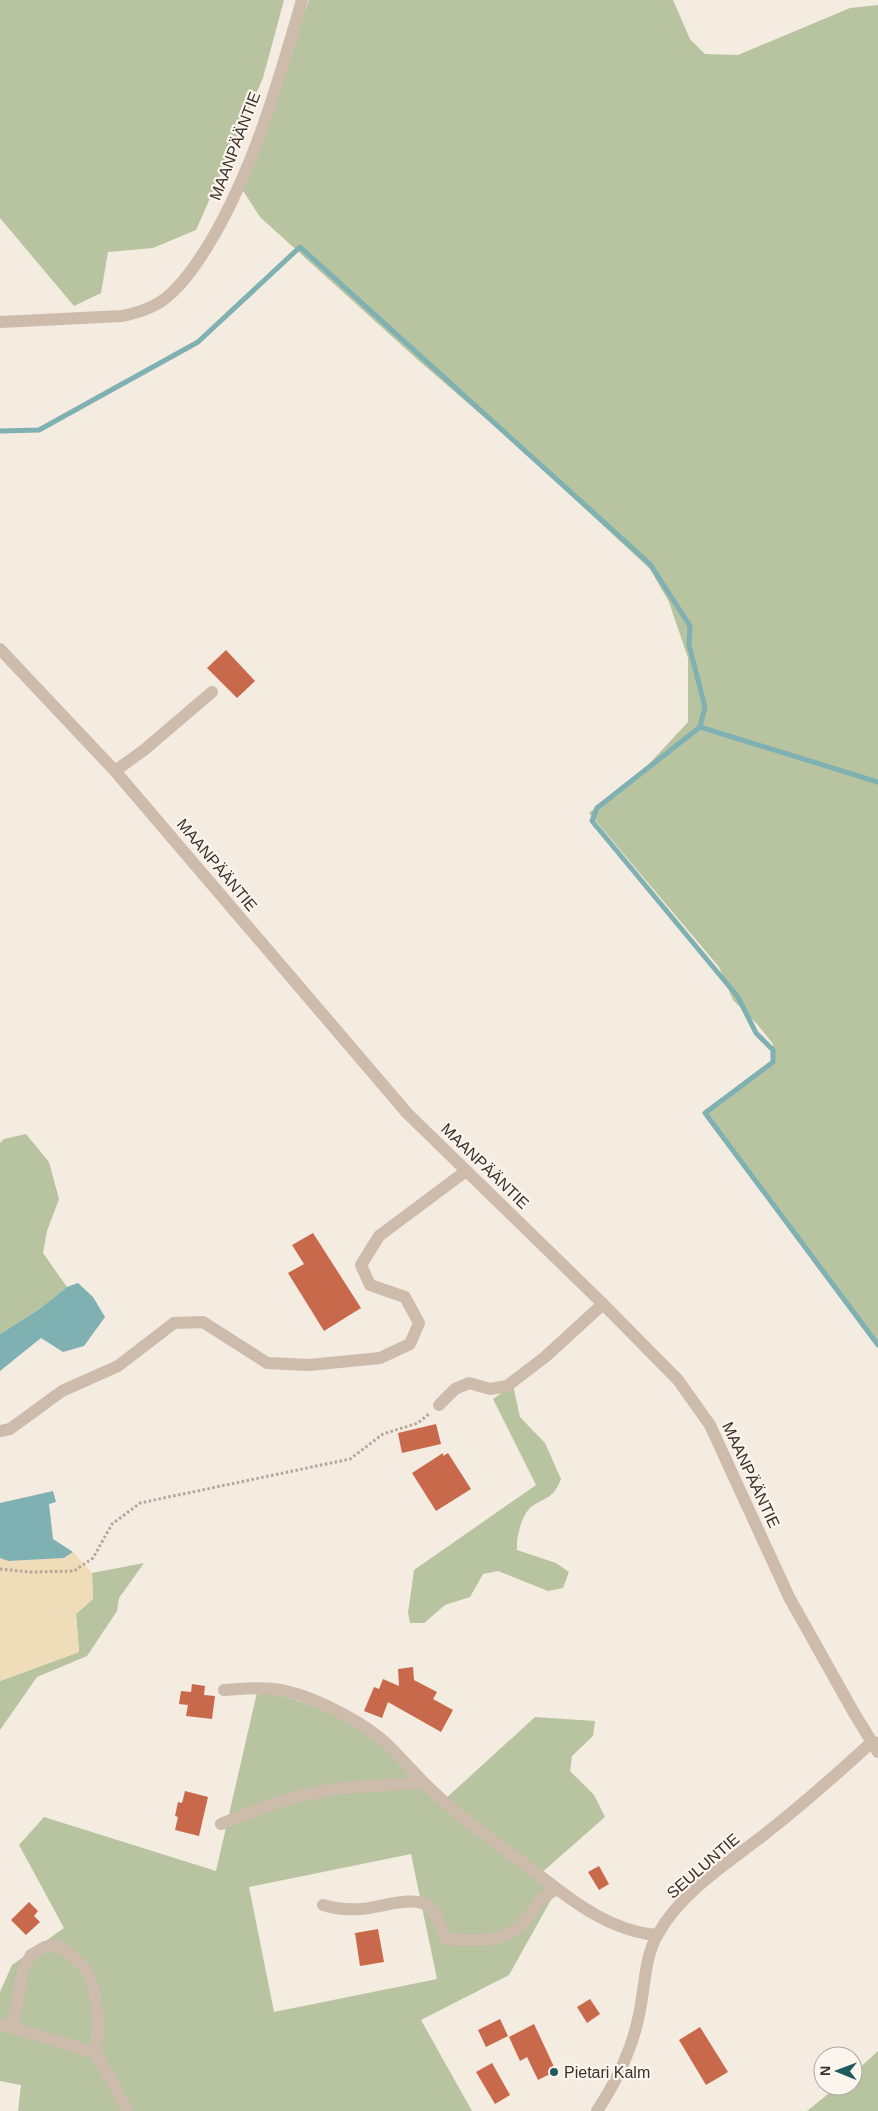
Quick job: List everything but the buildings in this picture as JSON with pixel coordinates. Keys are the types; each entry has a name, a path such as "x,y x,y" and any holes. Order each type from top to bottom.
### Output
{"street":[{"name":"MAANPÄÄNTIE","path":"0,322 136,314 166,298 180,284 203,254 240,186 263,126 302,0"},
{"name":"MAANPÄÄNTIE","path":"0,649 115,771 407,1113 603,1304 678,1380 710,1425 789,1597 876,1746"},
{"path":"115,771 144,750 212,692"},
{"path":"0,1431 10,1428 62,1391 118,1366 174,1323 202,1322 267,1363 309,1365 380,1358 410,1344 419,1323 405,1297 370,1285 361,1265 379,1236 466,1171"},
{"path":"439,1405 455,1389 469,1383 490,1389 507,1386 545,1357 603,1304"},
{"path":"224,1690 276,1689 309,1699 356,1720 386,1744 447,1805 557,1889 607,1922 632,1931 656,1935"},
{"name":"SEULUNTIE","path":"596,2111 622,2066 632,2042 650,1954 656,1935 681,1903 701,1884 876,1746"},
{"path":"221,1824 276,1802 305,1794 383,1785 423,1783"},
{"path":"322,1906 340,1910 418,1902 429,1907 438,1919 445,1939 493,1940 511,1932 523,1922 542,1897 557,1889"},
{"path":"13,2026 23,1970 31,1955 45,1946 57,1945 72,1955 86,1970 94,1991 98,2020 96,2053 128,2111"},
{"path":"0,2024 13,2026 96,2053"}],"path":[{"path":"0,1569 30,1572 74,1571 93,1558 112,1524 140,1503 350,1459 382,1434 418,1423 439,1405"}],"green space":[{"path":"0,0 284,0 263,78 196,230 153,248 108,252 101,293 74,306 0,218"},
{"path":"309,0 673,0 690,39 705,54 738,55 850,8 878,5 878,1347 705,1113 772,1062 773,1044 757,1024 733,1000 719,967 589,813 648,765 688,722 688,658 669,602 650,569 513,442 418,360 260,217 240,186"},
{"path":"26,1134 49,1162 59,1199 47,1231 43,1253 67,1287 38,1310 0,1334 0,1143 4,1139"},
{"path":"513,1385 520,1417 545,1443 561,1479 552,1494 527,1511 518,1533 517,1550 556,1563 569,1572 563,1588 548,1591 498,1571 483,1574 470,1597 445,1605 424,1623 410,1623 408,1613 414,1570 536,1485 493,1399"},
{"path":"144,1563 119,1598 117,1611 87,1656 37,1677 0,1730 0,1681 79,1652 76,1614 93,1599 92,1573"},
{"path":"258,1688 356,1720 443,1801 535,1717 595,1721 593,1736 572,1756 570,1771 594,1795 605,1817 539,1875 557,1889 509,1975 421,2020 472,2111 18,2111 21,2085 0,2081 0,1992 12,1965 64,1928 19,1845 44,1817 216,1871","holes":["411,1854 437,1979 274,2012 249,1887"]},
{"path":"878,2051 878,2111 807,2111 826,2096 863,2096 863,2065"}],"sand":[{"path":"73,1552 92,1573 93,1599 76,1614 79,1652 0,1681 0,1558 8,1561 64,1558"}],"water":[{"path":"78,1283 93,1297 105,1317 84,1346 63,1352 41,1338 0,1371 0,1334 38,1310 67,1287"},
{"path":"53,1491 56,1502 49,1504 53,1539 73,1552 64,1558 8,1561 0,1558 0,1503"}],"waterway":[{"path":"0,431 39,430 198,342 300,247 650,564 690,626 689,645 705,707 700,727 597,808 592,821 738,997 756,1033 773,1050 773,1062 705,1113 878,1345"},
{"path":"700,727 878,782"}],"place":[{"name":"Pietari Kalm","path":"554,2072"}]}
